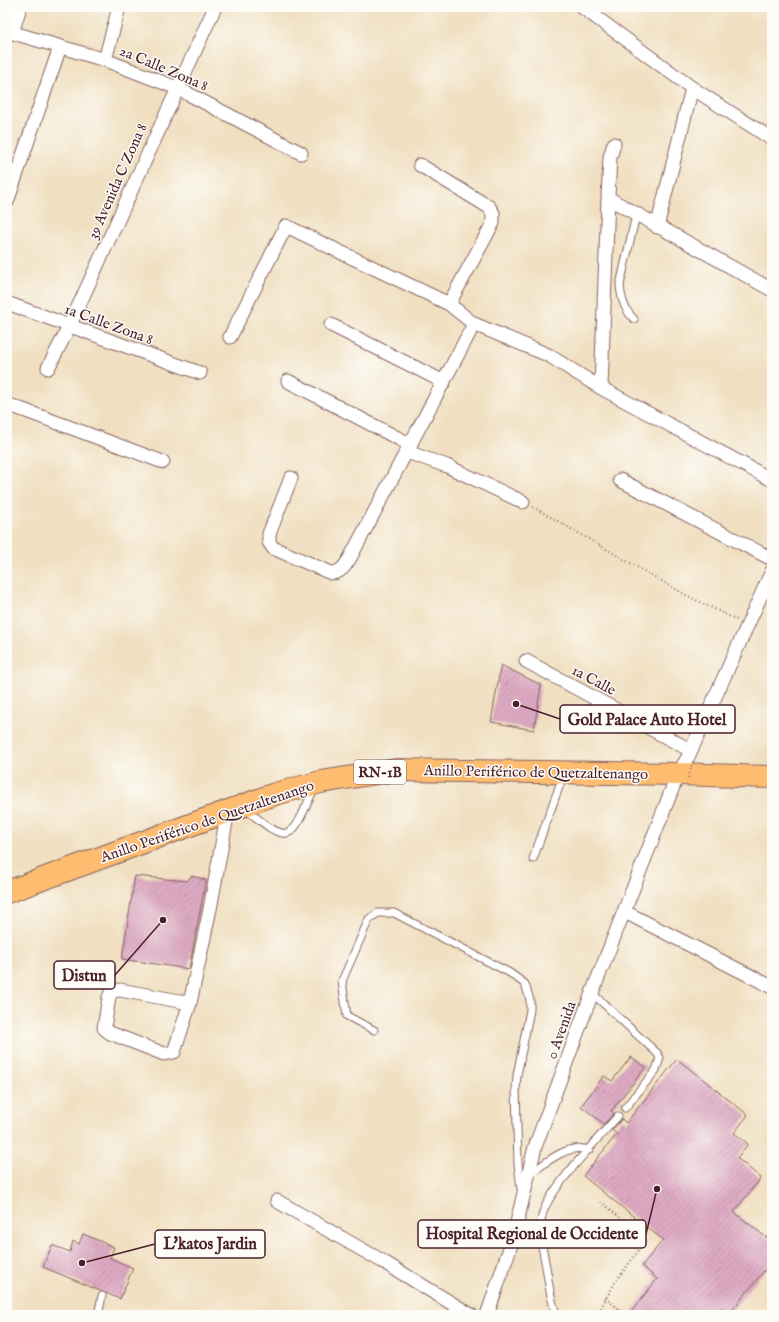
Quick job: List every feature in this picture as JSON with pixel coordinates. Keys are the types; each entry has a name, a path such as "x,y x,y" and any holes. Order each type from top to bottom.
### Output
{"highway":[{"name":"Anillo Periférico de Quetzaltenango","path":"7,878 273,782 322,769 364,761 418,758 772,766"},
{"name":"Anillo Periférico de Quetzaltenango","path":"7,892 275,794 356,775 396,770 564,772 687,765 772,777"}],"street":[{"path":"10,32 20,7"},
{"path":"106,60 119,7"},
{"name":"39 Avenida C Zona 8","path":"48,368 69,327 215,7"},
{"path":"582,7 692,88 772,139"},
{"name":"2a Calle Zona 8","path":"10,32 106,60 177,88 301,153"},
{"path":"7,202 60,47"},
{"path":"657,227 692,88"},
{"path":"601,388 610,158 614,144"},
{"path":"420,165 489,207 493,213 493,223 448,304"},
{"path":"608,198 657,227 772,290"},
{"path":"230,337 286,226 448,304 474,324 548,355 601,388 772,480"},
{"name":"1a Calle Zona 8","path":"7,303 69,327 200,373"},
{"path":"291,478 269,534 269,542 273,548 331,573 337,573 344,569 474,324"},
{"path":"331,325 444,382"},
{"path":"288,381 409,448 523,502"},
{"path":"7,404 163,462"},
{"path":"620,480 772,559"},
{"name":"0 Avenida","path":"487,1315 514,1239 535,1147 592,993 687,765 747,625 772,571"},
{"name":"1a Calle","path":"526,661 687,765"},
{"path":"190,1003 120,990 112,991 109,997 104,1028 110,1033 164,1054 174,1052 190,1003 210,909 235,809"},
{"path":"625,912 772,987"},
{"path":"277,1201 382,1261 471,1315"}],"lane":[{"path":"634,319 625,308 621,296 620,285 636,215"},
{"path":"533,859 564,772"},
{"path":"235,809 280,834 288,833 296,828 317,783"},
{"path":"374,1030 347,1016 342,981 369,919 378,913 394,913 510,972 525,984 528,990 530,1010 520,1056 516,1089 518,1164 522,1200"},
{"path":"592,993 660,1058 656,1070 625,1108"},
{"path":"557,1315 551,1296 541,1243 542,1216 550,1196 618,1116"},
{"path":"528,1176 563,1153 580,1148 589,1150"},
{"path":"98,1315 102,1296"}],"path":[{"path":"523,502 686,595 747,625"},
{"path":"596,1315 605,1298 646,1240 600,1201"},
{"path":"605,1298 626,1315"}],"building":[{"path":"501,665 541,685 534,730 491,722"},
{"path":"135,876 187,881 192,876 206,880 189,969 122,959"},
{"path":"631,1057 646,1067 611,1111 614,1113 604,1124 581,1106 604,1076 612,1081"},
{"path":"677,1059 748,1115 734,1133 748,1144 737,1158 761,1178 734,1212 772,1242 772,1261 729,1314 721,1308 715,1315 637,1315 632,1311 657,1279 642,1266 663,1240 583,1176 617,1134 612,1130 622,1119 626,1123"},
{"path":"83,1234 114,1247 110,1258 133,1268 120,1299 43,1267 52,1245 70,1252 73,1241 79,1244"}],"place":[{"name":"Gold Palace Auto Hotel","path":"516,704"},
{"name":"Distun","path":"163,920"},
{"name":"Hospital Regional de Occidente","path":"657,1189"},
{"name":"L'katos Jardin","path":"82,1263"}]}
